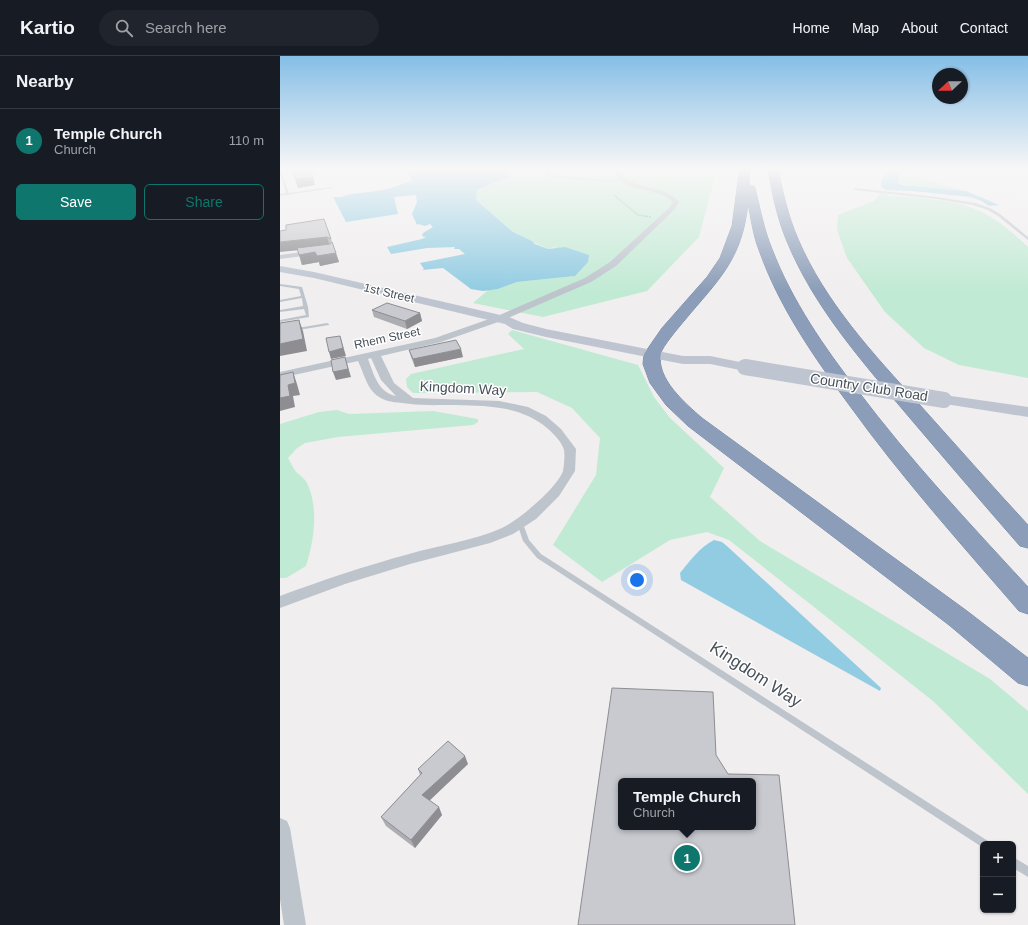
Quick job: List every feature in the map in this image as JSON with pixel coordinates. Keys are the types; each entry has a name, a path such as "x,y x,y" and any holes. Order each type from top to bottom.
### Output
{"highway":[{"path":"741,210 740,220 729,254 710,281 672,325 655,349 653,366 659,382 672,401 690,418 945,608 1028,674"},
{"path":"754,210 766,250 785,293 816,346 868,419 918,480 1028,604"},
{"path":"782,210 786,226 819,292 860,348 1028,540"},
{"path":"860,348 898,387 957,454 991,488 1028,518"}],"main road":[{"name":"1st Street","path":"280,269 309,274 503,320"},
{"name":"Country Club Road","path":"503,320 518,326 546,332 655,349 683,360 710,360 944,400 1028,412"}],"street":[{"name":"Rhem Street","path":"280,375 438,340 503,320 572,288 602,272 622,256 670,210"},
{"path":"280,257 323,251"},
{"name":"Kingdom Way","path":"375,354 387,383 396,392 411,401"},
{"name":"Kingdom Way","path":"280,602 340,580 402,561 484,540 508,531 531,516 554,493 569,471 570,449 557,431 542,418 524,409 499,404 411,401 389,398 378,391 373,384 362,357"},
{"path":"280,828 295,925"}],"lane":[{"path":"990,210 999,215 1028,239"},
{"path":"280,285 301,288 308,316 280,321"},
{"path":"280,301 303,297"},
{"path":"280,311 306,307"},
{"path":"280,332 327,324"},
{"name":"Kingdom Way","path":"520,524 526,541 539,556 980,841"},
{"path":"1016,864 1028,872"}],"path":[{"path":"631,210 638,215 661,218"}],"green space":[{"path":"487,210 706,210 699,237 647,291 543,317 473,303 488,290 498,289 517,282 575,276 555,247 548,249 513,232"},
{"path":"852,210 977,210 1008,229 1028,247 1028,378 959,365 924,348 885,312 847,258 837,230 838,215"},
{"path":"512,330 638,365 654,397 670,418 724,468 710,497 760,541 990,679 1028,711 1028,794 933,701 729,540 707,532 670,540 602,582 553,545 596,475 600,438 572,408 537,392 413,393 407,387 406,379 411,374 524,349 508,334"},
{"path":"337,410 349,414 433,411 478,419 478,422 473,425 338,437 305,443 296,449 288,458 296,472 306,482 311,493 314,514 313,535 306,566 286,578 280,578 280,424 319,412"}],"water":[{"path":"340,210 397,210 398,214 346,222"},
{"path":"414,210 487,210 513,232 535,244 548,249 565,247 589,255 588,262 575,276 517,282 498,289 483,291 471,289 443,268 422,270 424,269 420,263 465,254 459,249 454,249 455,247 427,248 391,254 387,247 422,239 426,237 422,236 423,233 433,227 430,224 425,226 417,225 412,214"},
{"path":"714,540 722,542 728,547 881,688 880,691 681,580 680,573 687,564 699,551"}],"building":[{"path":"324,219 331,239 327,237 280,242 280,231 286,230 286,225"},
{"path":"332,242 336,253 317,256 315,252 299,255 297,248 330,244"},
{"path":"387,303 420,313 405,321 372,310"},
{"path":"299,320 303,339 280,344 280,323"},
{"path":"340,336 343,348 329,352 326,338"},
{"path":"456,340 461,349 413,359 409,350"},
{"path":"345,357 348,369 333,372 331,360"},
{"path":"293,372 295,383 288,385 290,396 280,398 280,375"},
{"path":"612,688 713,692 716,755 728,774 779,775 795,925 578,925"},
{"path":"448,741 465,756 422,795 439,807 411,840 381,817 422,773 418,769"}],"place":[{"name":"Temple Church","path":"687,858"}]}
